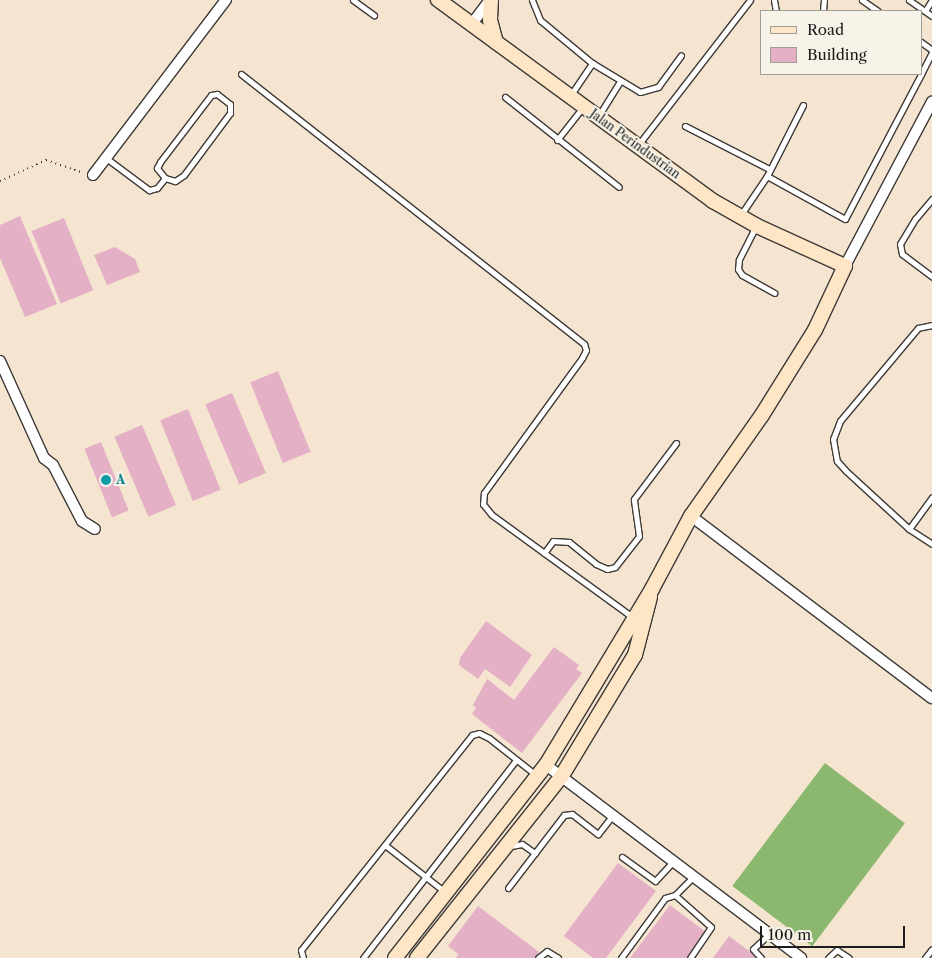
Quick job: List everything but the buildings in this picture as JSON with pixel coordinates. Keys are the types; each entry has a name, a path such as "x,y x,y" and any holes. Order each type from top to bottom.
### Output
{"main road":[{"name":"Jalan Perindustrian","path":"438,0 713,201 757,226 845,266"},
{"path":"491,0 490,20 496,42"},
{"path":"395,958 542,770 639,621 652,589 690,516 762,415 815,330 845,266"},
{"path":"417,958 561,777 635,654 639,621"}],"street":[{"path":"93,175 226,0"},
{"path":"471,25 491,0"},
{"path":"845,266 932,102"},
{"path":"0,361 44,458 53,465 82,521 95,529"},
{"path":"690,516 932,698"},
{"path":"542,770 561,777 801,958"}],"lane":[{"path":"353,0 374,15"},
{"path":"532,0 540,20 592,63 620,82 640,92 651,91 658,87 681,55"},
{"path":"638,145 750,0"},
{"path":"862,0 877,10"},
{"path":"909,0 932,16"},
{"path":"925,11 932,0"},
{"path":"922,43 932,51 922,72"},
{"path":"570,97 592,63"},
{"path":"241,74 584,344 586,350 582,358 484,493 483,504 492,515 639,621"},
{"path":"766,176 845,219 920,75"},
{"path":"598,117 620,82"},
{"path":"218,94 230,104 230,113 184,176 175,181 165,178 157,168 160,162 211,95 218,94"},
{"path":"505,97 557,140 619,187"},
{"path":"740,216 766,176 803,105"},
{"path":"557,140 583,106"},
{"path":"685,126 769,169"},
{"path":"106,158 149,190 157,188 165,178"},
{"path":"932,200 915,219 900,244 902,254 932,278"},
{"path":"757,226 739,260 738,269 742,275 774,293"},
{"path":"932,324 918,328 840,421 833,439 837,461 909,529 932,544"},
{"path":"544,553 553,540 569,542 596,564 607,569 615,567 639,536 634,499 676,443"},
{"path":"909,529 932,497"},
{"path":"303,958 301,950 472,734 479,733 489,738 515,762 542,770"},
{"path":"363,958 515,762"},
{"path":"508,888 564,815 572,814 598,834 612,816"},
{"path":"503,850 522,844 535,853"},
{"path":"385,845 445,892"},
{"path":"622,857 655,881 673,862"},
{"path":"621,958 665,898 675,895 692,877"},
{"path":"675,895 711,926 690,958"},
{"path":"762,958 753,949 769,934"},
{"path":"925,958 932,949"},
{"path":"828,958 837,950 849,958"},
{"path":"538,958 547,951 558,958"}],"path":[{"path":"0,181 46,160 93,175"}],"green space":[{"path":"825,763 905,823 812,946 732,886"}],"place":[{"name":"A","path":"106,480"}]}
